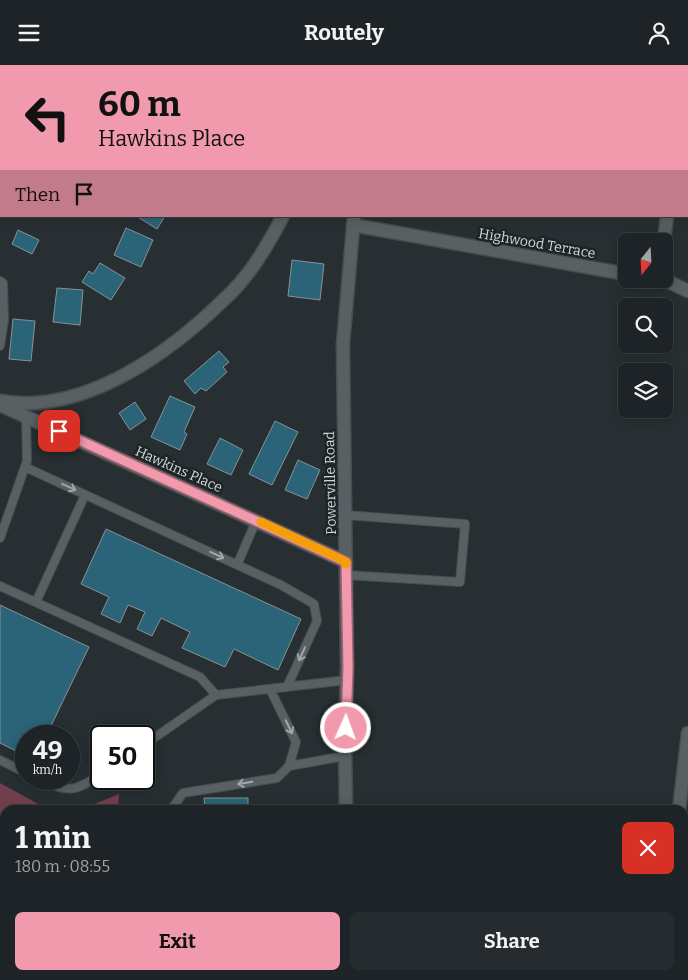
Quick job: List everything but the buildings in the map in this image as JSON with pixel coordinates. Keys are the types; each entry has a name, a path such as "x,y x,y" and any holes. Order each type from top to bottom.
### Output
{"street":[{"path":"0,401 30,402 54,400 94,389 133,370 164,351 192,329 240,284 282,217"},
{"path":"665,233 667,217"},
{"name":"Highwood Terrace","path":"353,221 618,272"},
{"name":"Powerville Road","path":"346,805 347,680 343,344 353,221"},
{"path":"673,284 688,291"},
{"name":"Hawkins Place","path":"0,405 346,562"},
{"path":"680,805 688,733"}],"lane":[{"path":"0,281 3,283 4,320 0,346"},
{"path":"0,538 27,461 26,416"},
{"path":"25,467 281,585 314,604 317,621 287,687"},
{"path":"36,602 85,495"},
{"path":"345,515 465,524 460,582 346,575"},
{"path":"237,565 256,521"},
{"path":"0,586 200,677 216,695"},
{"path":"155,737 216,695 347,680"},
{"path":"175,805 183,793 277,778 289,766 296,742 270,689"},
{"path":"289,766 345,756"},
{"path":"0,760 15,768"}],"shaded area":[{"path":"0,783 40,805 0,805"},
{"path":"119,794 118,805 92,805"}],"slow traffic":[{"path":"261,522 336,557 346,562 346,564"}],"route":[{"path":"59,431 346,562 348,667 346,728"}]}
